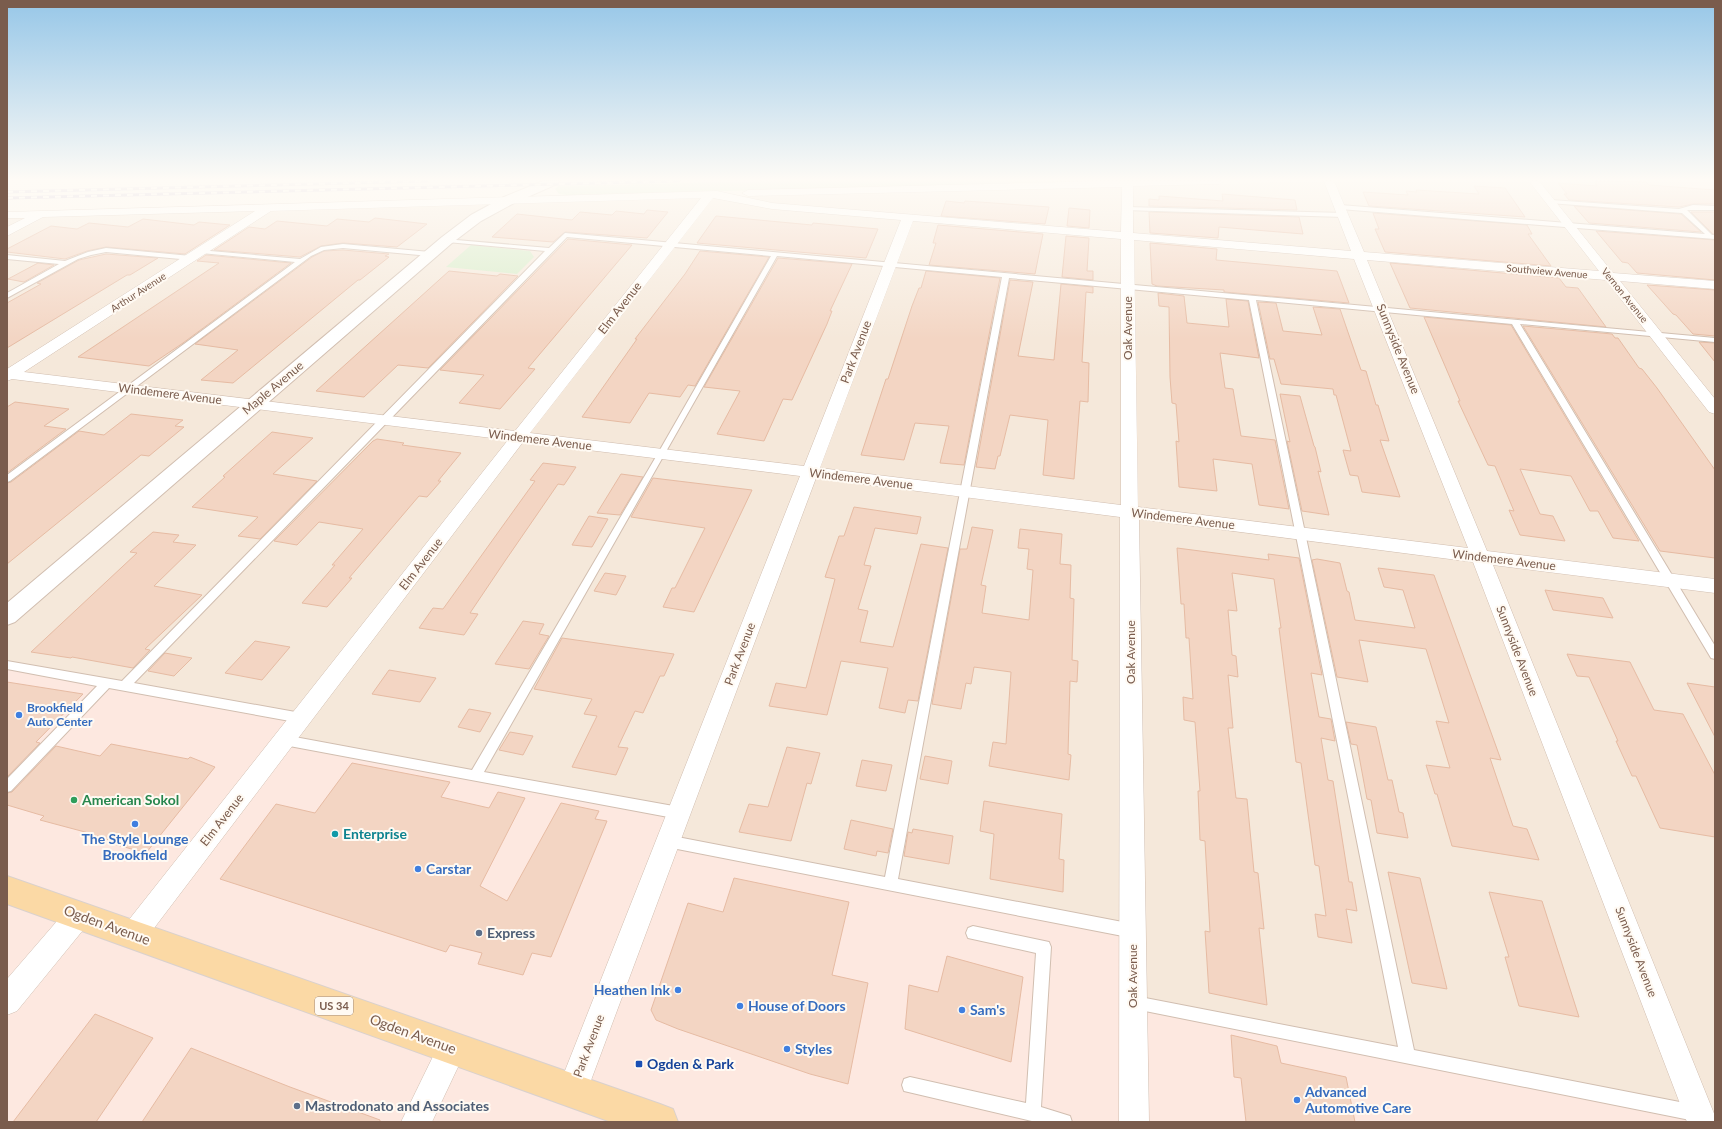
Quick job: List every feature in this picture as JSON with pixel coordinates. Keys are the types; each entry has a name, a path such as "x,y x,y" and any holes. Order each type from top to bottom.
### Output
{"main road":[{"name":"Ogden Avenue","path":"8,891 660,1122"}],"street":[{"name":"Arthur Avenue","path":"8,375 228,234"},
{"name":"Maple Avenue","path":"7,616 455,234"},
{"name":"Elm Avenue","path":"133,935 519,437 679,234"},
{"name":"Park Avenue","path":"572,1091 902,234"},
{"name":"Southview Avenue","path":"1099,234 1715,285"},
{"name":"Sunnyside Avenue","path":"1352,234 1701,1118"},
{"name":"Vernon Avenue","path":"1576,234 1715,409"},
{"name":"Oak Avenue","path":"1127,236 1134,1122"},
{"name":"Windemere Avenue","path":"8,375 810,472 1715,586"},
{"path":"7,1001 79,915"},
{"path":"416,1122 452,1048"}],"lane":[{"path":"1683,234 1713,236"},
{"path":"124,686 565,235 1715,340"},
{"path":"447,240 550,250"},
{"path":"7,479 302,261 323,248 343,246 430,254"},
{"path":"7,296 65,263 90,253 106,250 302,261"},
{"path":"475,776 661,455 775,254"},
{"path":"7,257 65,263"},
{"path":"890,884 966,492 1006,275"},
{"path":"1252,298 1299,533 1408,1056"},
{"path":"1515,322 1715,655"},
{"path":"7,665 301,718"},
{"path":"7,787 107,683"},
{"path":"284,740 678,813"},
{"path":"667,841 1133,931"},
{"path":"973,933 1044,947 1033,1113"},
{"path":"1133,1002 1408,1056 1701,1118"},
{"path":"910,1085 1033,1113 1064,1122"}],"shaded area":[{"path":"7,234 1715,234 1715,1122 1133,1002 667,841 7,665"},
{"path":"7,665 301,718 284,740 679,813 668,841 1133,931 1133,1002 1702,1122 7,1122"}],"green space":[{"path":"471,245 530,251 534,257 517,274 446,267"}],"building":[{"path":"36,234 217,234 185,254 106,247 87,251 65,259 7,252 7,249"},
{"path":"239,234 414,234 397,247 343,243 321,246 300,257 214,250"},
{"path":"496,234 563,234 553,242 492,237"},
{"path":"588,234 650,234 647,238"},
{"path":"704,234 876,234 866,258 697,243"},
{"path":"936,234 1043,234 1035,274 929,265 936,243 933,243"},
{"path":"1159,234 1218,234 1218,238"},
{"path":"1377,234 1532,234 1528,234 1551,266 1385,252"},
{"path":"1598,234 1632,234 1715,240 1715,280 1637,273 1628,263 1622,262"},
{"path":"1066,236 1089,238 1087,271 1093,271 1093,280 1062,277"},
{"path":"568,239 632,245 528,368 535,369 500,409 459,403 484,375 440,370"},
{"path":"1150,243 1217,249 1216,260 1337,271 1349,303 1224,292 1224,290 1157,286 1152,284"},
{"path":"343,250 389,254 385,256 389,257 358,280 233,383 201,380 238,350 195,344 312,257 324,251"},
{"path":"700,251 769,257 695,386 688,385 680,397 649,393 630,423 582,417 637,339 635,339 685,274"},
{"path":"106,254 158,258 130,275 127,275 7,348 7,303 41,284 37,283 79,260"},
{"path":"206,255 291,263 183,343 149,366 78,357 219,263 197,261"},
{"path":"778,258 852,264 830,311 832,311 827,324 792,400 783,399 764,441 717,434 740,391 704,387"},
{"path":"38,263 54,265 24,282 8,279"},
{"path":"1390,263 1559,278 1566,287 1578,288 1606,327 1410,308"},
{"path":"449,271 497,276 500,274 518,276 428,368 398,365 364,397 316,391"},
{"path":"926,271 1000,278 964,465 940,463 949,426 915,423 904,460 861,455 886,379 888,379 912,306 919,288 921,288"},
{"path":"1010,280 1033,282 1018,356 1054,360 1061,284 1093,287 1093,293 1086,292 1082,362 1089,363 1088,402 1080,401 1074,479 1043,475 1048,420 1010,415 1000,456 998,456 995,469 976,467"},
{"path":"1647,285 1715,290 1715,336 1693,334"},
{"path":"1158,293 1184,296 1187,323 1229,327 1226,299 1248,301 1259,358 1220,353 1225,388 1233,389 1241,436 1275,440 1289,509 1259,505 1252,464 1213,459 1217,491 1179,487 1176,441 1179,442 1176,404 1172,403 1170,377 1169,307 1159,306"},
{"path":"1258,302 1276,303 1283,331 1322,335 1313,307 1340,309 1361,370 1366,371 1376,405 1378,405 1389,441 1380,440 1400,497 1362,492 1358,476 1350,475 1343,450 1351,451 1336,395 1334,395 1333,389 1281,384 1274,359 1270,359"},
{"path":"1424,317 1511,325 1639,541 1613,538 1598,511 1590,511 1571,476 1520,469 1540,514 1553,516 1565,541 1520,535 1509,510 1514,511 1495,466 1488,465 1458,401 1460,401"},
{"path":"1523,326 1612,334 1615,338 1618,338 1639,368 1642,369 1657,388 1715,470 1715,558 1660,551"},
{"path":"1699,342 1715,343 1715,362"},
{"path":"1280,394 1300,396 1315,447 1321,472 1318,471 1329,515 1302,511 1287,441 1290,442"},
{"path":"15,402 69,409 44,426 66,429 7,473 7,407"},
{"path":"131,414 183,420 175,426 184,427 149,456 141,455 7,564 7,483 11,482 79,431 104,435"},
{"path":"272,432 313,438 273,474 317,481 260,539 238,536 258,517 192,507 225,477 223,476"},
{"path":"377,439 404,443 402,445 461,453 438,481 441,481 427,497 419,496 349,578 352,578 327,607 302,603 335,565 332,565 363,529 319,522 297,545 274,541 373,441"},
{"path":"543,463 576,467 564,485 558,484 470,613 478,614 464,635 419,628 433,608 443,609 535,481 530,480"},
{"path":"621,474 643,477 620,515 597,513"},
{"path":"653,478 752,490 694,612 663,607 672,588 675,588 705,528 631,517"},
{"path":"854,507 921,517 917,534 875,528 864,565 871,566 858,609 868,611 860,642 893,647 921,544 948,548 918,701 908,700 905,713 879,708 888,668 841,661 827,715 769,706 776,683 806,688 835,579 825,577 839,536 844,536"},
{"path":"589,516 608,519 592,547 572,545"},
{"path":"972,527 993,530 981,585 986,586 982,613 1029,620 1033,570 1027,569 1029,549 1018,548 1020,529 1062,534 1060,564 1071,565 1070,598 1074,599 1072,660 1078,661 1077,682 1070,681 1068,754 1071,755 1069,780 989,766 993,742 1006,744 1011,672 974,667 971,684 966,683 961,709 932,704 960,549 967,549"},
{"path":"153,532 179,535 173,542 196,545 154,586 202,595 145,649 150,650 133,668 72,657 31,652 137,553 130,552"},
{"path":"1177,548 1269,560 1268,554 1299,558 1322,675 1311,673 1319,717 1331,719 1335,741 1321,738 1328,780 1333,781 1349,882 1352,882 1357,911 1346,909 1352,943 1318,937 1315,914 1326,916 1319,866 1315,865 1301,763 1296,762 1274,579 1232,573 1237,611 1228,610 1232,655 1236,656 1238,677 1228,675 1233,728 1228,728 1236,798 1247,799 1254,872 1258,873 1264,929 1259,928 1267,1005 1209,993 1205,931 1210,932 1205,841 1200,840 1198,791 1200,791 1195,722 1184,720 1183,697 1193,699 1189,638 1186,638 1184,604 1181,604"},
{"path":"1317,559 1340,563 1347,591 1349,592 1355,620 1415,628 1403,590 1384,587 1378,568 1434,575 1501,760 1490,758 1513,826 1527,829 1539,860 1452,846 1437,794 1435,794 1426,765 1450,768 1436,721 1449,723 1426,649 1359,640 1368,682 1337,677 1312,560"},
{"path":"605,573 626,576 616,595 594,591"},
{"path":"1545,590 1603,598 1613,618 1553,610"},
{"path":"523,621 544,624 539,634 549,636 529,669 495,664"},
{"path":"562,638 674,654 664,676 660,676 643,713 635,711 618,747 628,748 616,775 572,767 597,716 584,714 592,699 534,689"},
{"path":"255,641 290,647 262,680 225,673"},
{"path":"165,653 192,658 174,676 148,671"},
{"path":"1567,654 1630,662 1654,710 1683,714 1715,775 1715,837 1660,828 1636,776 1632,776 1589,677 1577,676"},
{"path":"389,670 436,678 420,702 372,694"},
{"path":"7,682 83,694 36,742 40,743 7,777"},
{"path":"1687,683 1715,687 1715,737"},
{"path":"469,709 491,713 480,732 458,727"},
{"path":"1346,722 1376,727 1388,780 1392,780 1399,812 1403,813 1408,838 1377,833 1371,800 1367,799 1357,745 1351,744"},
{"path":"510,732 533,736 523,755 499,750"},
{"path":"111,744 188,759 190,757 215,767 146,853 110,843 112,841 85,832 40,820 44,816 7,805 7,793 12,792 56,746 100,756"},
{"path":"787,747 820,753 811,784 807,783 791,841 739,832 749,804 768,807"},
{"path":"925,756 952,761 948,784 920,779"},
{"path":"862,760 892,765 886,791 856,786"},
{"path":"352,763 450,782 441,797 489,808 498,792 525,798 480,886 507,901 561,803 599,811 595,819 607,821 551,957 532,953 523,975 478,964 482,953 450,945 446,952 220,879 276,804 315,813"},
{"path":"984,801 1062,814 1059,859 1064,860 1063,892 990,879 994,834 980,831"},
{"path":"851,820 893,829 888,853 877,851 876,856 844,849"},
{"path":"913,829 953,836 949,864 904,856 908,832 912,833"},
{"path":"1388,872 1420,878 1447,989 1412,983"},
{"path":"734,878 849,902 832,975 868,983 848,1084 810,1074 678,1029 656,1020 651,1010 688,903 723,912"},
{"path":"1489,892 1542,901 1579,1017 1519,1006 1505,957 1509,957"},
{"name":"Sam's","path":"947,956 1023,977 1011,1062 905,1029 909,985 938,992"},
{"path":"95,1014 153,1038 96,1122 13,1122"},
{"name":"Advanced Automotive Care","path":"1231,1035 1277,1046 1281,1063 1346,1077 1355,1122 1246,1122 1241,1078 1234,1077"},
{"path":"191,1048 290,1087 380,1120 380,1122 142,1122"}],"place":[{"name":"Brookfield Auto Center","path":"19,715"},
{"name":"American Sokol","path":"74,800"},
{"name":"The Style Lounge Brookfield","path":"135,824"},
{"name":"Enterprise","path":"335,834"},
{"name":"Carstar","path":"418,869"},
{"name":"Express","path":"479,933"},
{"name":"Heathen Ink","path":"678,990"},
{"name":"House of Doors","path":"740,1006"},
{"name":"Sam's","path":"962,1010"},
{"name":"Styles","path":"787,1049"},
{"name":"Ogden & Park","path":"639,1064"},
{"name":"Advanced Automotive Care","path":"1297,1100"},
{"name":"Mastrodonato and Associates","path":"297,1106"}]}
